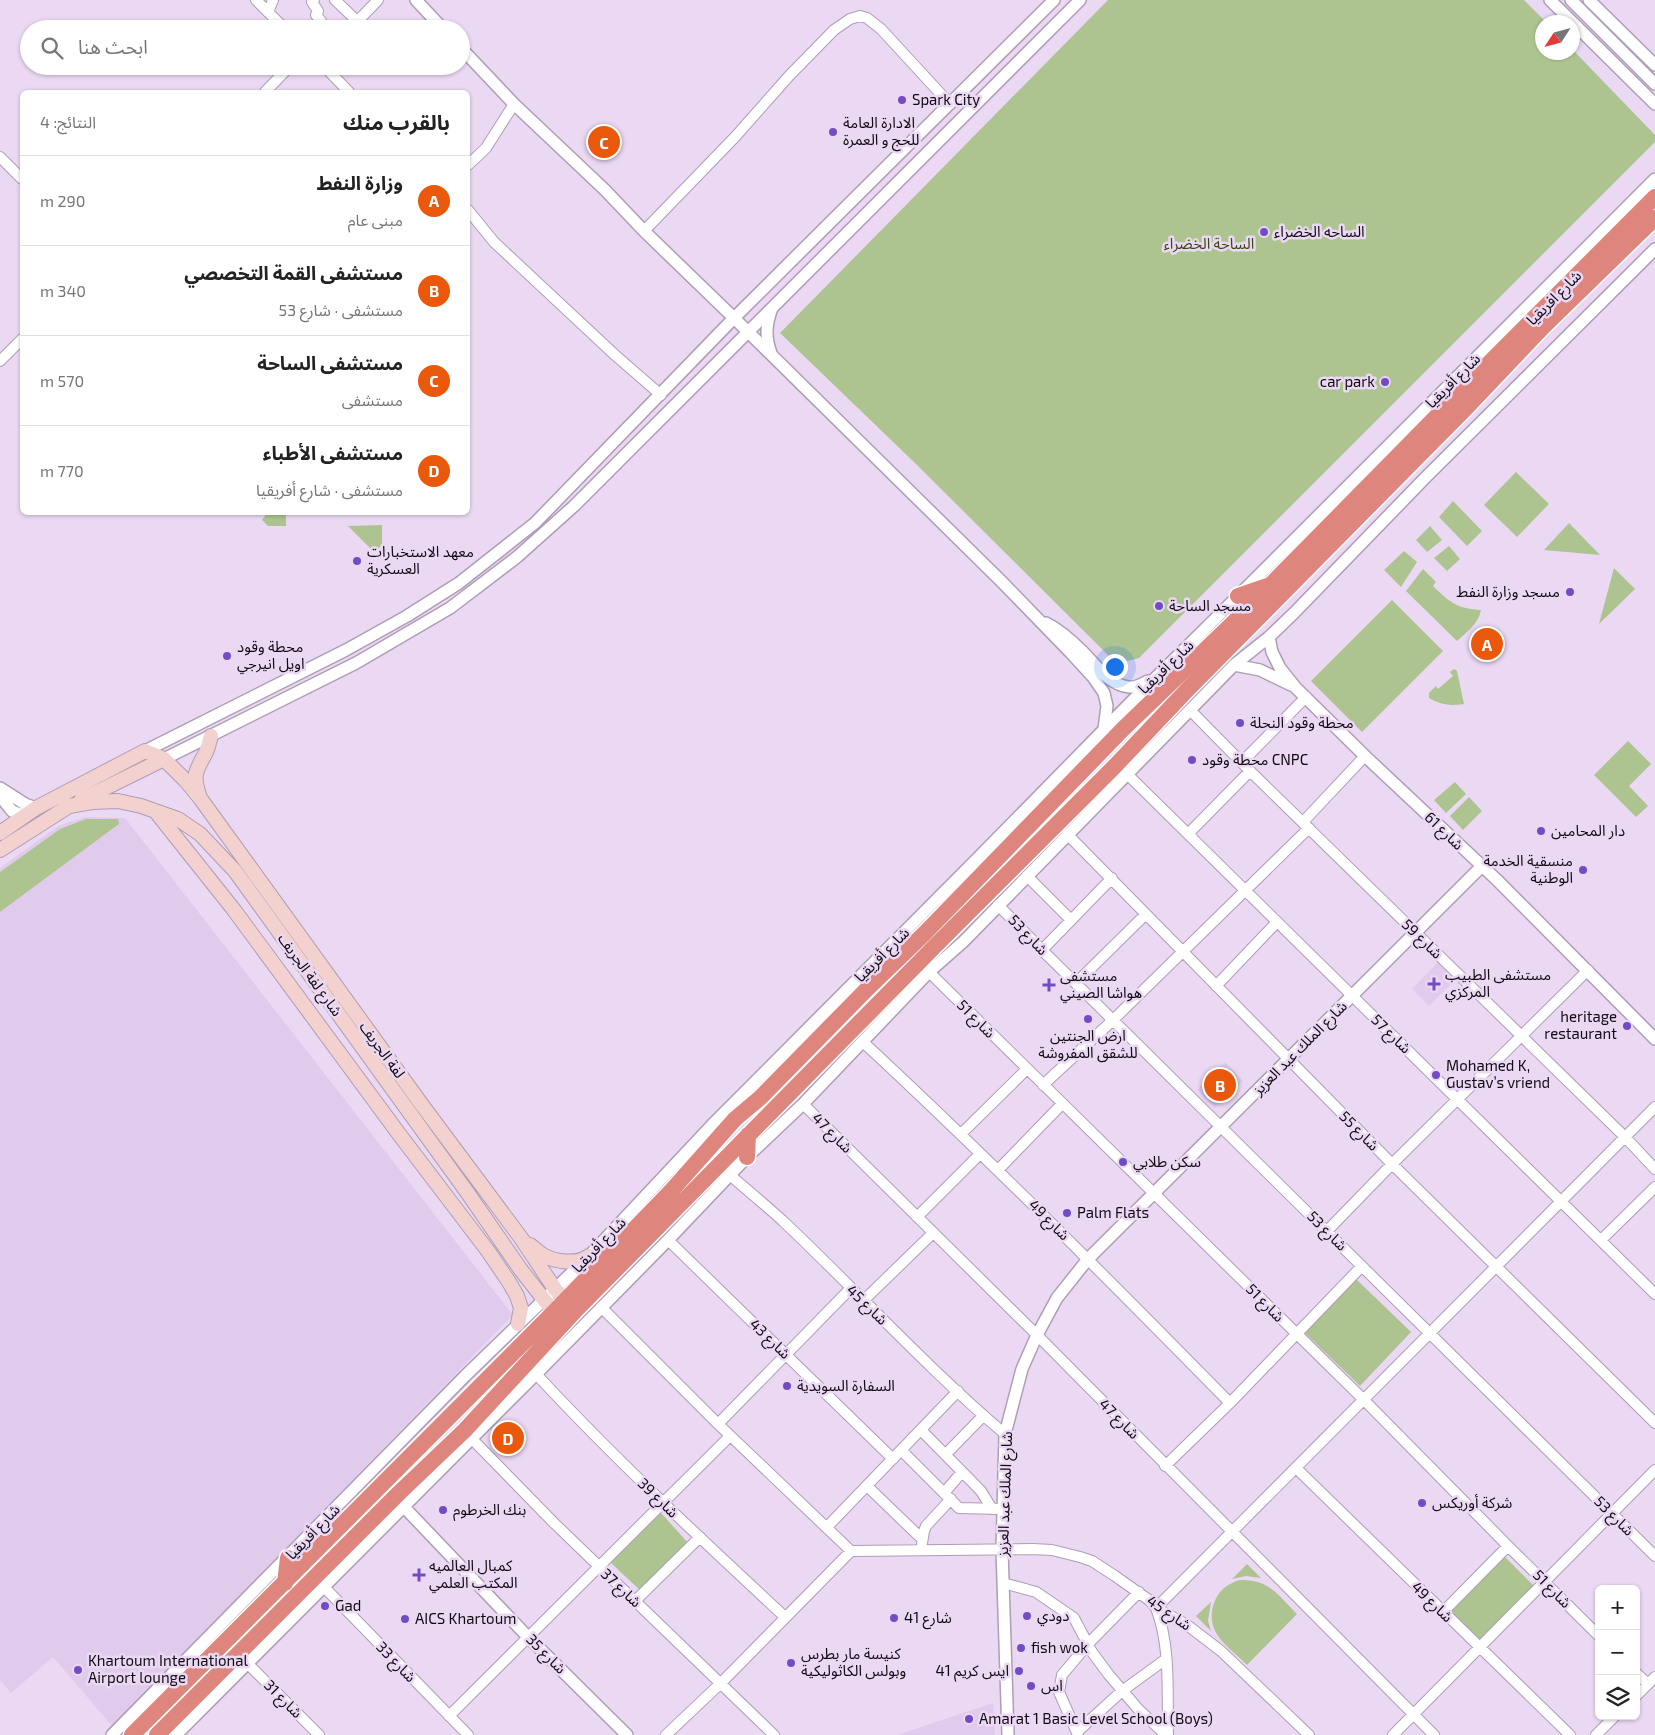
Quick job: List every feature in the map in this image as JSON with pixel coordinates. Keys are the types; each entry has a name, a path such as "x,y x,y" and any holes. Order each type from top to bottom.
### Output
{"highway":[{"name":"شارع افريقيا","path":"1458,405 1655,197"},
{"name":"شارع افريقيا","path":"1458,405 1544,326 1655,218"},
{"name":"شارع أفريقيا","path":"132,1735 554,1312 672,1190 735,1119 761,1097 1124,729 1458,405"},
{"name":"شارع أفريقيا","path":"565,1300 748,1135 1115,766 1458,405"},
{"path":"1238,596 1271,585"},
{"path":"978,858 983,874"},
{"path":"868,988 882,1000"},
{"path":"712,1125 735,1119"},
{"path":"747,1157 748,1135"},
{"name":"شارع أفريقيا","path":"158,1735 465,1430 554,1312"},
{"path":"285,1583 288,1558"},
{"path":"260,1651 268,1624"}],"main road":[{"path":"200,798 195,783 197,766 205,754 211,736"},
{"name":"لفة الجريف","path":"145,752 164,759 200,798 565,1300"},
{"path":"0,833 30,812 145,752"},
{"path":"69,806 164,759"},
{"name":"شارع لفة الجريف","path":"0,850 41,822 69,806 92,802 118,801 141,806 178,819 200,834 235,871 554,1312"},
{"path":"156,812 234,910 488,1251 517,1296 521,1308 518,1324"},
{"path":"521,1238 544,1256 559,1260 577,1262 589,1256"}],"street":[{"path":"256,0 276,20"},
{"path":"268,12 273,0"},
{"path":"314,0 312,2 318,11 316,15 320,20"},
{"path":"335,0 350,20"},
{"path":"360,20 378,0"},
{"path":"416,0 435,20"},
{"path":"145,752 346,650 442,595 510,544 564,495 734,318 1054,0"},
{"path":"164,759 356,663 450,608 510,563 574,506 1080,0"},
{"path":"1550,0 1655,104"},
{"path":"1571,0 1655,84"},
{"path":"1589,0 1655,65"},
{"path":"644,231 734,137 789,76 834,30 850,19 860,16 867,18 880,29 950,104"},
{"path":"470,58 514,104 605,190 644,231 748,331 1038,618 1100,685 1107,706 1104,729"},
{"path":"267,90 281,75"},
{"path":"333,75 347,90"},
{"path":"470,163 486,148 514,104"},
{"path":"0,157 20,177"},
{"name":"شارع أفريقيا","path":"565,1300 589,1256 712,1125 1104,729 1655,179"},
{"path":"470,212 494,242 661,395"},
{"path":"176,1735 472,1439 747,1157 803,1104 929,972 963,942 1234,665 1270,637 1425,478 1655,249"},
{"path":"771,355 766,336 766,326 772,306"},
{"path":"0,361 20,341"},
{"path":"564,495 574,506"},
{"path":"442,595 450,608"},
{"path":"1038,618 1058,630 1107,677 1118,683 1129,687 1141,685 1159,674"},
{"path":"1270,637 1272,652 1280,668 1296,688"},
{"path":"1234,665 1260,670 1296,688"},
{"name":"شارع 61","path":"1296,688 1365,756 1497,880 1655,1038"},
{"path":"1242,762 1306,697"},
{"name":"شارع 59","path":"1190,710 1250,772 1625,1137 1655,1169"},
{"path":"1043,1085 1113,1020 1245,890 1306,825 1365,756"},
{"path":"1188,834 1250,772"},
{"name":"شارع 57","path":"1126,774 1352,997 1458,1098 1655,1294"},
{"path":"0,788 25,804 30,812"},
{"path":"0,796 12,811 30,812"},
{"name":"شارع 55","path":"1068,834 1392,1164 1655,1423"},
{"name":"شارع الملك عبد العزيز","path":"1008,1735 1002,1550 997,1509 1005,1434 1022,1369 1037,1335 1057,1298 1088,1259 1153,1193 1222,1127 1482,867"},
{"path":"1027,876 1071,920"},
{"path":"1042,950 1112,878"},
{"name":"شارع 53","path":"998,905 1655,1556"},
{"path":"1076,983 1146,914"},
{"path":"1216,986 1277,922"},
{"path":"1328,1231 1392,1164 1588,970"},
{"name":"شارع 51","path":"929,972 1026,1070 1364,1400 1595,1632"},
{"name":"شارع 49","path":"863,1042 998,1170 1230,1403"},
{"path":"961,1134 1026,1070"},
{"name":"شارع 47","path":"803,1104 1037,1335 1434,1735"},
{"path":"998,1170 1062,1104"},
{"path":"1167,1735 1166,1659 1162,1624 1156,1608 1655,1107"},
{"path":"917,1217 980,1154"},
{"name":"شارع 45","path":"730,1176 784,1222 850,1289 983,1416 1005,1434"},
{"path":"1602,1240 1655,1188"},
{"path":"864,1301 933,1233"},
{"name":"شارع 43","path":"668,1240 893,1459"},
{"path":"1165,1466 1230,1403 1362,1266"},
{"path":"718,1424 850,1289"},
{"path":"601,1307 730,1436 850,1551 721,1683 666,1735"},
{"name":"شارع أفريقيا","path":"112,1735 518,1324 554,1312"},
{"name":"شارع 39","path":"536,1374 663,1503 785,1617"},
{"path":"827,1527 958,1391"},
{"path":"946,1454 983,1416"},
{"path":"921,1430 997,1509"},
{"path":"449,1716 730,1436"},
{"name":"شارع 37","path":"472,1439 598,1566 774,1735"},
{"path":"901,1450 959,1508 997,1509"},
{"name":"شارع 49","path":"1296,1468 1570,1735"},
{"path":"1393,1735 1655,1470"},
{"path":"923,1550 922,1539 926,1526 962,1472"},
{"path":"867,1486 922,1539"},
{"name":"شارع 35","path":"404,1507 528,1637 627,1735"},
{"path":"635,1601 700,1537"},
{"path":"1442,1612 1508,1546"},
{"name":"شارع 45","path":"850,1551 1052,1550 1080,1557 1100,1566 1139,1592 1156,1608 1187,1625 1221,1651 1309,1735"},
{"path":"1003,1583 1036,1592 1070,1614 1077,1622 1088,1644 1122,1692 1167,1735"},
{"name":"شارع 33","path":"324,1587 468,1735"},
{"path":"1139,1592 1088,1644 1062,1675 1059,1692 1077,1734 1122,1692 1166,1659"},
{"name":"شارع 31","path":"247,1663 319,1735"},
{"path":"1640,1675 1651,1681 1640,1692"},
{"path":"1596,1735 1611,1720"}],"shaded area":[{"path":"85,817 125,818 513,1315 112,1726 53,1657 11,1693 0,1680 0,912 118,825 118,819 60,829 0,872 0,868 58,826"},
{"name":"مستشفى الطبيب المركزي","path":"1439,961 1456,979 1429,1006 1412,989"},
{"path":"1225,1062 1243,1081 1215,1108 1197,1090"},
{"name":"Amarat 1 Basic Level School (Boys)","path":"993,1703 995,1735 897,1735"}],"green space":[{"name":"الساحة الخضراء","path":"1108,0 1524,0 1539,15 1535,15 1535,60 1580,60 1580,57 1655,135 1655,142 1139,658 1124,662 1112,659 917,465 780,333"},
{"path":"1516,472 1549,504 1517,537 1484,505"},
{"path":"1453,501 1482,531 1467,546 1439,517"},
{"path":"266,515 286,515 286,526 268,526 262,520"},
{"path":"1569,523 1600,555 1544,550"},
{"path":"382,525 382,545 374,552 348,526"},
{"path":"1430,526 1442,540 1427,552 1416,540"},
{"path":"1449,546 1460,559 1447,571 1434,558"},
{"path":"1404,551 1417,562 1401,587 1384,570"},
{"path":"1614,568 1635,589 1599,624"},
{"path":"1423,569 1436,582 1433,586 1454,604 1481,610 1475,623 1457,641 1406,591"},
{"path":"1392,600 1443,651 1362,732 1311,681"},
{"path":"1454,669 1457,671 1464,704 1446,704 1429,698 1429,693 1436,686 1438,689 1453,676 1450,672"},
{"path":"1628,741 1651,764 1629,786 1648,806 1636,817 1594,775"},
{"path":"1455,782 1466,794 1446,813 1434,800"},
{"path":"1469,797 1482,811 1463,830 1450,816"},
{"path":"86,819 118,819 119,824 0,912 0,872 60,829"},
{"path":"1356,1279 1411,1332 1360,1386 1305,1333"},
{"path":"661,1513 690,1545 642,1592 610,1562"},
{"path":"1504,1556 1535,1587 1480,1641 1450,1611"},
{"path":"1247,1564 1261,1578 1246,1576 1232,1579"},
{"path":"1240,1580 1250,1580 1266,1585 1297,1614 1247,1665 1220,1638 1212,1623 1214,1603 1218,1594 1231,1583"},
{"path":"1211,1602 1208,1621 1211,1631 1196,1616"}],"place":[{"name":"Spark City","path":"902,100"},
{"name":"الادارة العامة للحج و العمرة","path":"833,132"},
{"name":"مستشفى الساحة","path":"604,142"},
{"name":"الساحه الخضراء","path":"1264,232"},
{"name":"car park","path":"1385,382"},
{"name":"معهد الاستخبارات العسكرية","path":"357,561"},
{"name":"مسجد وزارة النفط","path":"1570,592"},
{"name":"مسجد الساحة","path":"1159,606"},
{"name":"وزارة النفط","path":"1487,644"},
{"name":"محطة وقود اويل انيرجي","path":"227,656"},
{"name":"محطة وقود النحلة","path":"1240,723"},
{"name":"محطة وقود CNPC","path":"1192,760"},
{"name":"دار المحامين","path":"1541,831"},
{"name":"منسقية الخدمة الوطنية","path":"1583,870"},
{"name":"مستشفى الطبيب المركزي","path":"1434,984"},
{"name":"مستشفى هواشا الصيني","path":"1049,985"},
{"name":"ارض الجنتين للشقق المفروشة","path":"1088,1019"},
{"name":"heritage restaurant","path":"1627,1026"},
{"name":"Mohamed K, Gustav’s vriend","path":"1436,1075"},
{"name":"مستشفى القمة التخصصي","path":"1220,1085"},
{"name":"سكن طلابي","path":"1123,1162"},
{"name":"Palm Flats","path":"1067,1213"},
{"name":"السفارة السويدية","path":"787,1386"},
{"name":"مستشفی الأطباء","path":"508,1438"},
{"name":"شركة أوريكس","path":"1422,1503"},
{"name":"بنك الخرطوم","path":"443,1510"},
{"name":"كمبال العالميه المكتب العلمي","path":"419,1575"},
{"name":"Gad","path":"325,1606"},
{"name":"دودي","path":"1027,1616"},
{"name":"شارع 41","path":"894,1618"},
{"name":"AICS Khartoum","path":"405,1619"},
{"name":"fish wok","path":"1021,1648"},
{"name":"كنيسة مار بطرس وبولس الكاثوليكية","path":"791,1663"},
{"name":"Khartoum International Airport lounge","path":"78,1670"},
{"name":"41 ايس كريم","path":"1019,1671"},
{"name":"اس","path":"1031,1686"},
{"name":"Amarat 1 Basic Level School (Boys)","path":"969,1719"}]}
